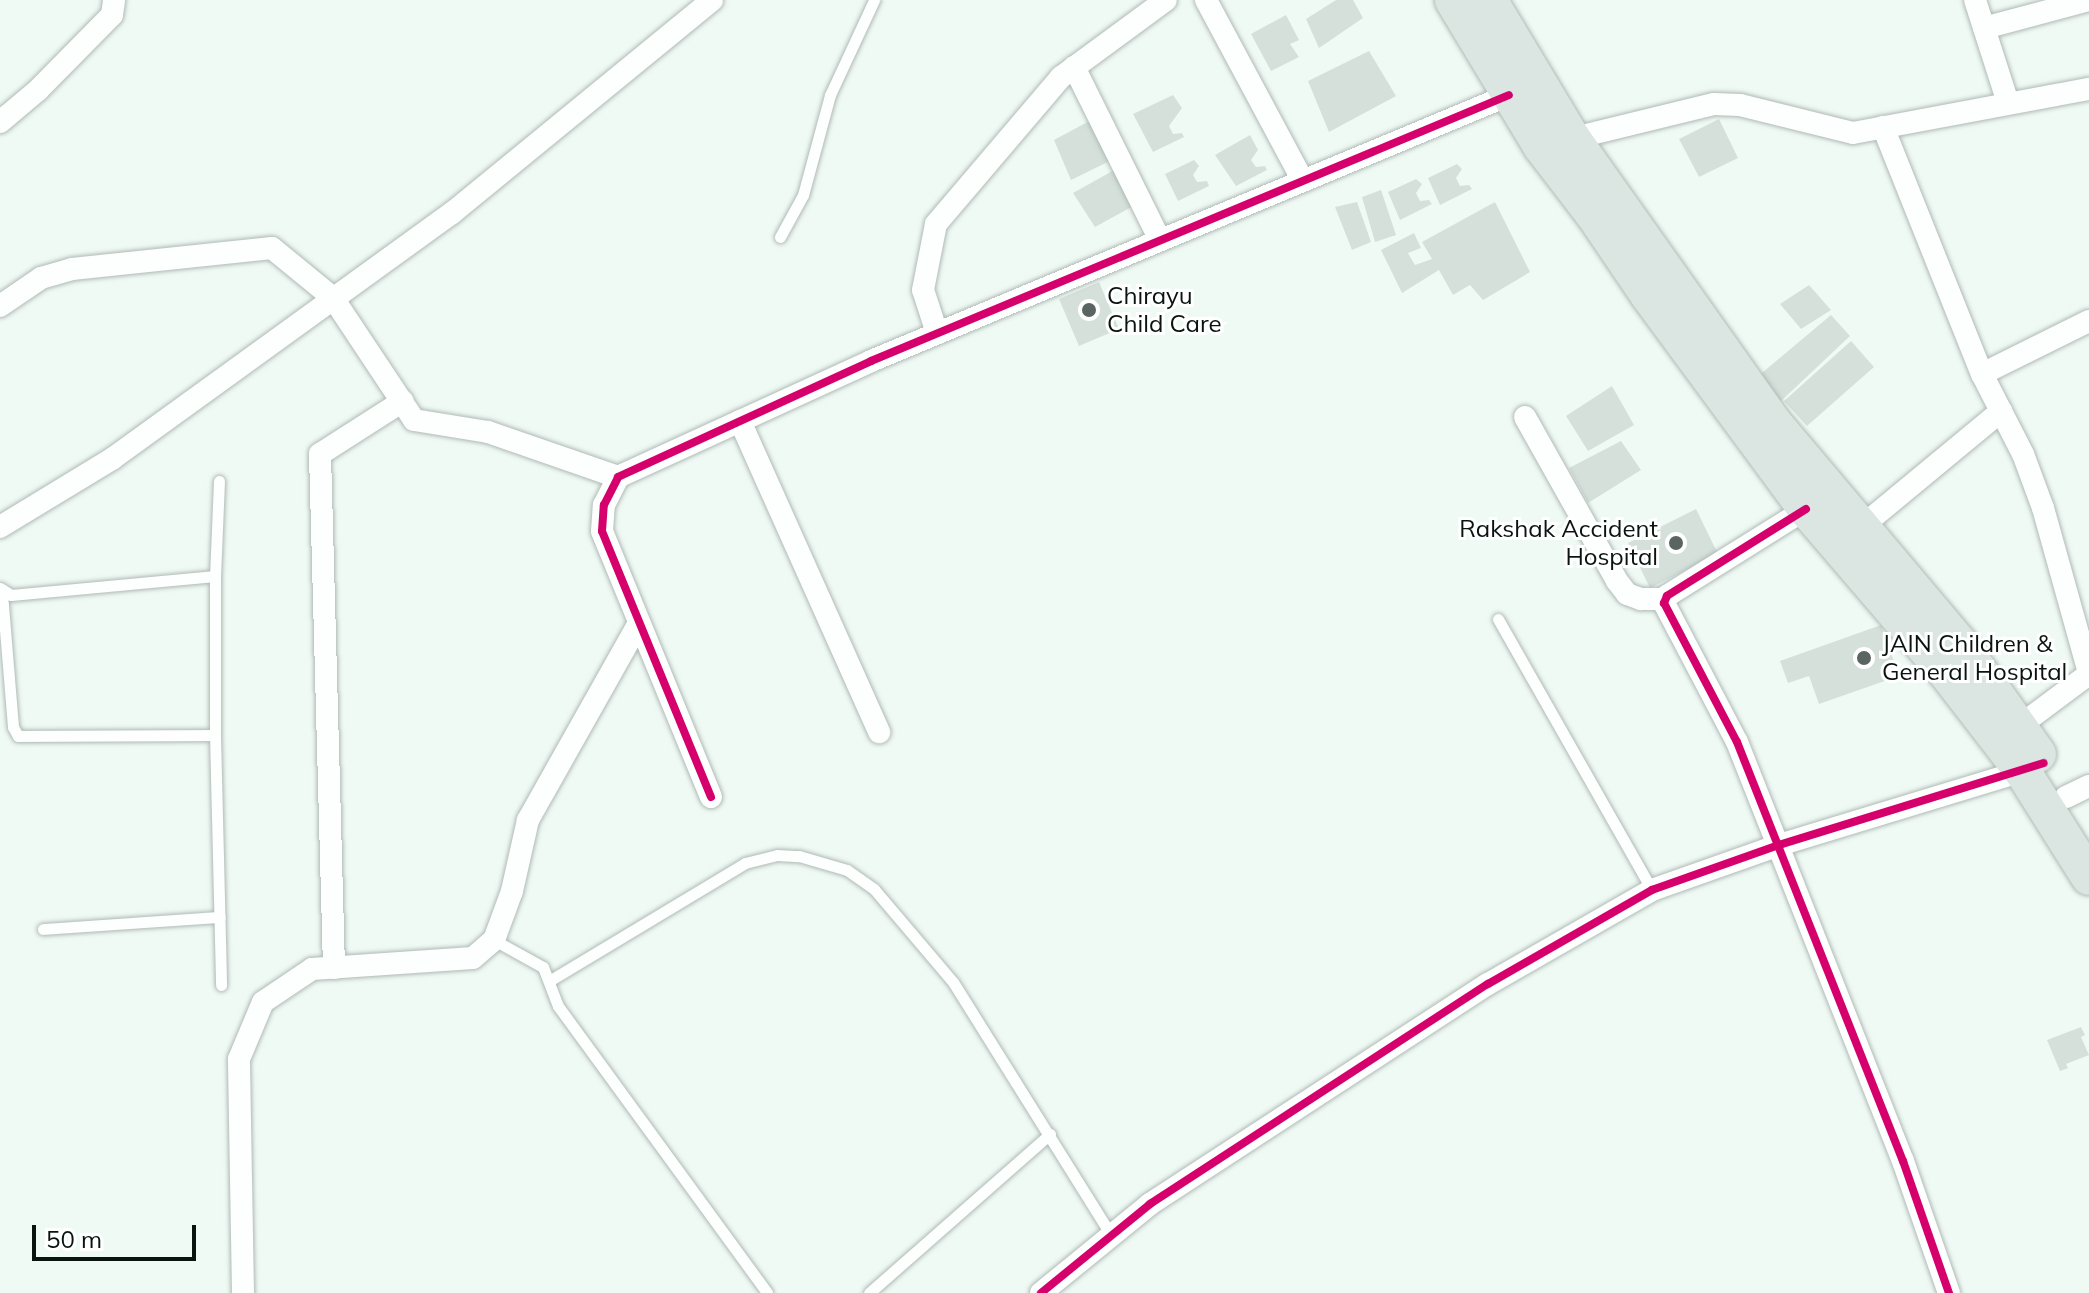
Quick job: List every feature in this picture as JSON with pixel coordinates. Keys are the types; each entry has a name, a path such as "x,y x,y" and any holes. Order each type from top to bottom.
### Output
{"main road":[{"path":"1453,0 1509,95 1556,142 1773,422 1960,644 2009,734 2034,768 2089,877"},
{"path":"1489,0 1556,142 1806,509 1945,671 2009,734"},
{"path":"2034,768 2077,791 2089,829"}],"street":[{"path":"0,122 38,90 112,15 114,0"},
{"path":"0,527 112,459 452,213 712,0"},
{"path":"937,333 923,290 936,224 1061,77 1166,0"},
{"path":"1206,0 1303,181"},
{"path":"1975,0 2008,103"},
{"path":"1984,28 2089,0"},
{"path":"1074,67 1160,240"},
{"path":"1556,142 1714,104 1740,105 1853,133 2089,89"},
{"path":"711,797 602,531 604,505 618,477 937,333 1509,95"},
{"path":"1883,127 1982,374 2023,454 2043,508 2089,674 2009,734"},
{"path":"0,306 41,278 72,269 265,247 279,251 333,298 414,420 488,432 618,477"},
{"path":"1982,374 2089,321"},
{"path":"334,968 320,454 403,401"},
{"path":"1861,527 2001,411"},
{"path":"1525,417 1617,581 1627,594 1641,599 1664,599 1806,509"},
{"path":"740,421 879,732"},
{"path":"1664,599 1737,742 1903,1161 1949,1293"},
{"path":"243,1293 239,1059 263,1002 312,969 473,958 494,940 512,891 528,820 638,625"},
{"path":"1041,1293 1061,1286 1111,1235 1150,1204 1488,984 1652,890 1779,845 2034,768"}],"lane":[{"path":"780,237 803,195 830,95 874,0"},
{"path":"219,481 215,576 215,735 221,985"},
{"path":"1,590 11,595 215,576"},
{"path":"1,590 13,727 18,736 215,735"},
{"path":"1498,619 1652,890"},
{"path":"549,981 745,863 777,855 826,862 847,870 874,889 930,953 1050,1134 1111,1235"},
{"path":"43,929 220,917"},
{"path":"494,940 537,963 549,981 558,1006 767,1293"},
{"path":"869,1293 1050,1134"}],"building":[{"path":"1336,0 1353,0 1363,18 1319,48 1306,19"},
{"path":"1286,15 1299,40 1290,44 1299,57 1271,71 1251,34"},
{"path":"1369,51 1396,96 1329,132 1308,81"},
{"path":"1173,95 1182,108 1169,126 1173,134 1182,133 1184,137 1153,152 1133,114"},
{"path":"1095,118 1114,159 1071,180 1054,140"},
{"path":"1719,119 1738,158 1699,177 1679,139"},
{"path":"1250,135 1258,150 1251,160 1256,167 1265,166 1267,170 1236,186 1215,155"},
{"path":"1194,160 1199,166 1193,175 1197,182 1207,181 1209,186 1178,201 1165,174"},
{"path":"1457,164 1462,169 1456,178 1460,186 1469,185 1472,189 1440,205 1428,178"},
{"path":"1116,169 1137,204 1095,227 1073,193"},
{"path":"1416,179 1422,184 1416,193 1420,201 1429,200 1432,204 1400,220 1388,192"},
{"path":"1381,190 1396,235 1375,242 1362,197"},
{"path":"1357,202 1371,242 1352,250 1335,207"},
{"path":"1495,202 1530,272 1483,300 1470,285 1453,295 1439,270 1402,293 1381,250 1414,233 1421,248 1408,253 1415,265 1432,259 1422,242"},
{"path":"1099,282 1119,329 1079,346 1059,299"},
{"path":"1809,285 1831,310 1801,329 1780,304"},
{"path":"1831,315 1850,336 1781,401 1756,378"},
{"path":"1851,341 1874,367 1807,426 1784,401"},
{"path":"1612,386 1634,425 1588,451 1566,416"},
{"path":"1621,441 1641,470 1588,503 1569,468"},
{"path":"1696,509 1718,554 1650,588 1628,543"},
{"path":"1881,625 1899,676 1819,704 1809,676 1788,683 1780,661"},
{"path":"2081,1027 2085,1035 2081,1037 2089,1055 2066,1064 2068,1068 2060,1071 2047,1040"}],"cycle path":[{"path":"711,797 602,531 604,505 618,477 871,361 1509,95"},
{"path":"1806,509 1667,596 1664,603 1737,742 1903,1161 1949,1293"},
{"path":"1041,1293 1150,1204 1488,984 1652,890 1779,845 2044,763"}],"place":[{"name":"Chirayu Child Care","path":"1089,310"},
{"name":"Rakshak Accident Hospital","path":"1676,543"},
{"name":"JAIN Children & General Hospital","path":"1864,658"}]}
